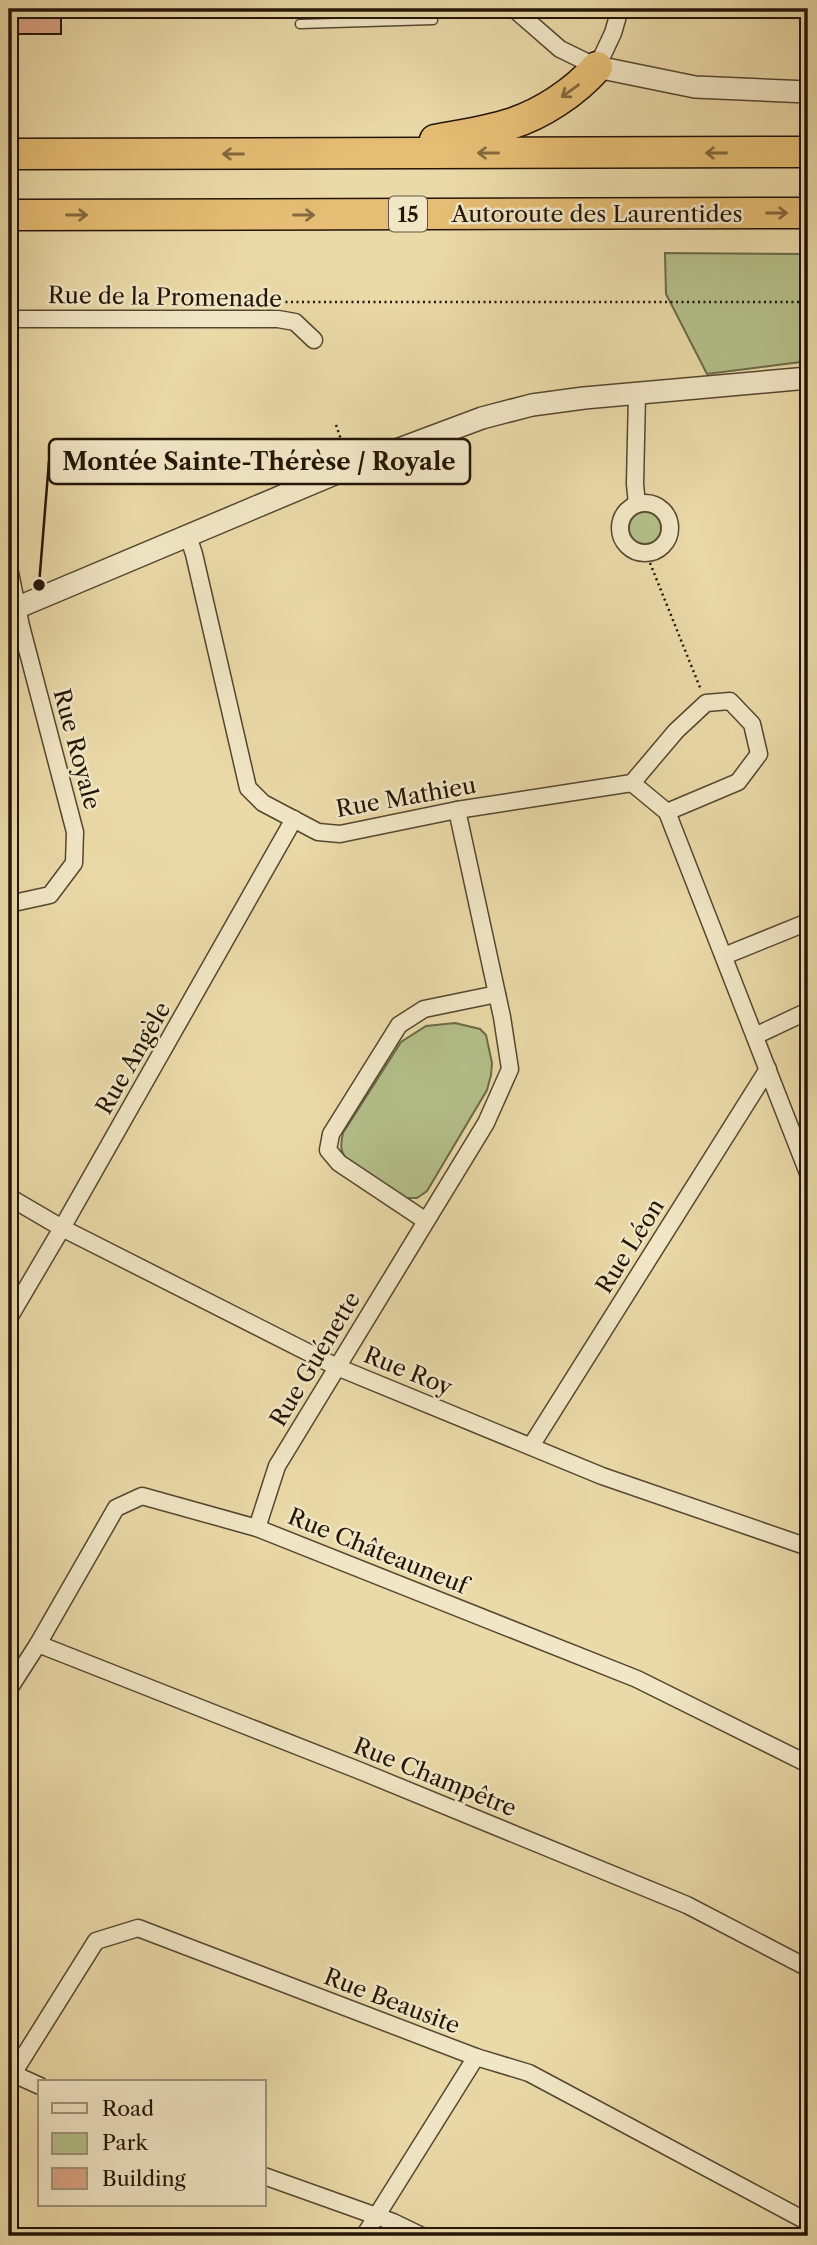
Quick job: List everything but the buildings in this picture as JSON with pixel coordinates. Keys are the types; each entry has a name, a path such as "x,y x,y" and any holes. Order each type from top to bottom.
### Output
{"highway":[{"path":"375,153 509,124 549,106 582,82 597,67"},
{"path":"9,154 808,152"},
{"name":"Autoroute des Laurentides","path":"9,215 808,213"}],"street":[{"path":"514,9 560,49 597,67 695,87 808,92"},
{"path":"597,67 620,9"},
{"name":"Rue de la Promenade","path":"9,318 278,319 298,324 314,340"},
{"path":"13,610 351,467 421,439 505,411 565,400 808,377"},
{"path":"637,394 637,504"},
{"name":"Rue Mathieu","path":"188,536 248,788 263,803 318,832 340,834 457,810 632,783"},
{"name":"Rue Royale","path":"9,568 13,610 75,832 74,863 50,895 9,904"},
{"path":"667,812 738,782 759,754 752,724 730,701 706,703 676,731 632,783 667,812 808,1173"},
{"name":"Rue Guénette","path":"257,1528 277,1466 486,1122 510,1069 497,994 457,810"},
{"name":"Rue Angèle","path":"9,1318 294,820"},
{"path":"724,956 808,922"},
{"path":"426,1220 339,1163 328,1150 331,1133 399,1025 424,1009 497,994"},
{"path":"755,1036 808,1011"},
{"name":"Rue Léon","path":"531,1446 768,1069"},
{"name":"Rue Roy","path":"9,1197 62,1228 337,1367 602,1476 808,1546"},
{"name":"Rue Châteauneuf","path":"9,1689 116,1508 142,1496 257,1528 637,1679 808,1764"},
{"name":"Rue Champêtre","path":"38,1644 358,1770 687,1905 808,1968"},
{"name":"Rue Beausite","path":"10,2075 96,1941 138,1928 475,2057 529,2073 808,2222"},
{"path":"364,2236 475,2057"},
{"path":"10,2075 38,2085"},
{"path":"266,2177 376,2216 422,2236"}],"lane":[{"path":"300,24 433,20 428,9"}],"path":[{"path":"319,302 808,302"},
{"path":"336,425 351,467"},
{"path":"650,563 706,703"}],"green space":[{"path":"665,253 808,254 808,361 707,374 666,294"},
{"path":"645,512 656,517 661,528 656,539 645,544 634,539 629,528 634,517"},
{"path":"455,1023 480,1029 486,1035 492,1063 487,1090 427,1191 417,1198 405,1198 349,1162 342,1149 343,1133 401,1042 426,1026"}],"place":[{"name":"Montée Sainte-Thérèse / Royale","path":"39,585"}]}
